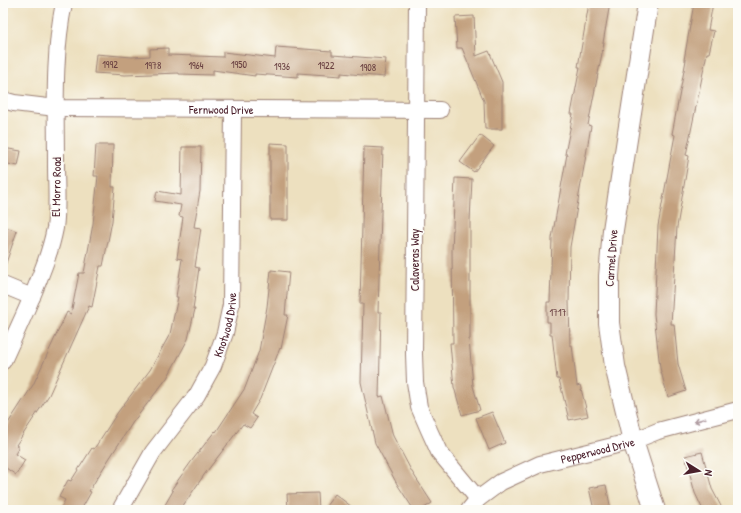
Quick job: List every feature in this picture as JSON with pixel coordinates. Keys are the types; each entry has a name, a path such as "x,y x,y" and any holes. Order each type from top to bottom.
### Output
{"street":[{"name":"El Morro Road","path":"3,361 32,297 48,254 55,228 58,54 64,3"},
{"name":"Calaveras Way","path":"417,3 414,382 419,407 439,452 473,505"},
{"name":"Carmel Drive","path":"648,3 613,230 609,276 610,322 615,366 633,441 655,510"},
{"name":"Fernwood Drive","path":"3,100 14,103 56,108 440,110"},
{"name":"Knotwood Drive","path":"120,510 153,452 197,395 213,366 225,334 231,305 233,110"},
{"path":"3,285 32,297"},
{"name":"Pepperwood Drive","path":"473,505 501,482 540,464 633,441 658,431 738,410"}],"building":[{"path":"589,3 610,3 588,125 591,126 570,247 570,345 572,345 577,386 580,385 588,416 569,420 559,379 557,379 552,334 550,334 550,322 547,322 547,302 550,302 552,238 567,154 565,154 573,114 571,114 580,67 578,67"},
{"path":"694,3 713,3 708,30 714,31 709,53 707,53 686,155 689,156 677,227 671,324 674,324 678,364 686,391 668,397 660,368 654,314 658,226 675,135 672,134 686,60 684,60"},
{"path":"474,16 476,56 489,51 502,82 502,129 485,129 484,101 462,48 457,48 455,17"},
{"path":"276,47 332,51 332,55 386,59 384,77 341,73 341,76 298,73 298,77 255,74 255,76 213,70 213,75 179,73 125,75 94,73 96,54 132,57 150,56 150,49 168,48 168,55 223,57 223,52 275,58"},
{"path":"480,135 494,146 474,172 460,162"},
{"path":"270,143 288,144 288,220 270,220"},
{"path":"96,145 113,145 112,187 115,187 112,221 103,266 100,266 92,307 89,306 49,395 16,445 19,447 15,454 25,460 16,475 6,468 3,473 3,431 33,385 67,312 71,314 79,273 84,273 93,224 98,176 94,176"},
{"path":"182,147 201,147 200,191 194,227 201,228 195,267 199,268 193,309 195,309 188,339 167,378 133,422 109,459 89,491 91,492 81,510 60,510 65,500 59,497 68,480 71,481 92,448 94,449 118,412 150,370 170,334 178,297 176,297 182,259 177,258 183,217 179,216 181,205 155,201 157,191 181,195"},
{"path":"364,147 383,148 378,312 381,312 379,397 383,396 393,436 412,472 432,503 421,510 414,510 397,484 375,443 361,382 363,304 360,304"},
{"path":"3,148 21,151 18,166 3,163"},
{"path":"455,178 472,179 470,221 469,339 473,386 480,410 462,415 454,387 450,343 453,343 452,251"},
{"path":"3,226 17,231 5,266 3,266"},
{"path":"271,270 289,272 285,315 288,315 281,349 280,348 260,399 251,414 257,418 250,428 243,424 204,475 180,510 162,510 173,491 171,490 215,431 216,432 245,388 259,351 267,307"},
{"path":"492,412 505,443 489,450 476,418"},
{"path":"702,452 712,489 723,510 703,510 695,493 685,456"},
{"path":"606,485 611,510 594,510 589,488"},
{"path":"318,493 319,510 288,510 287,494"},
{"path":"335,494 356,510 323,510"}]}
